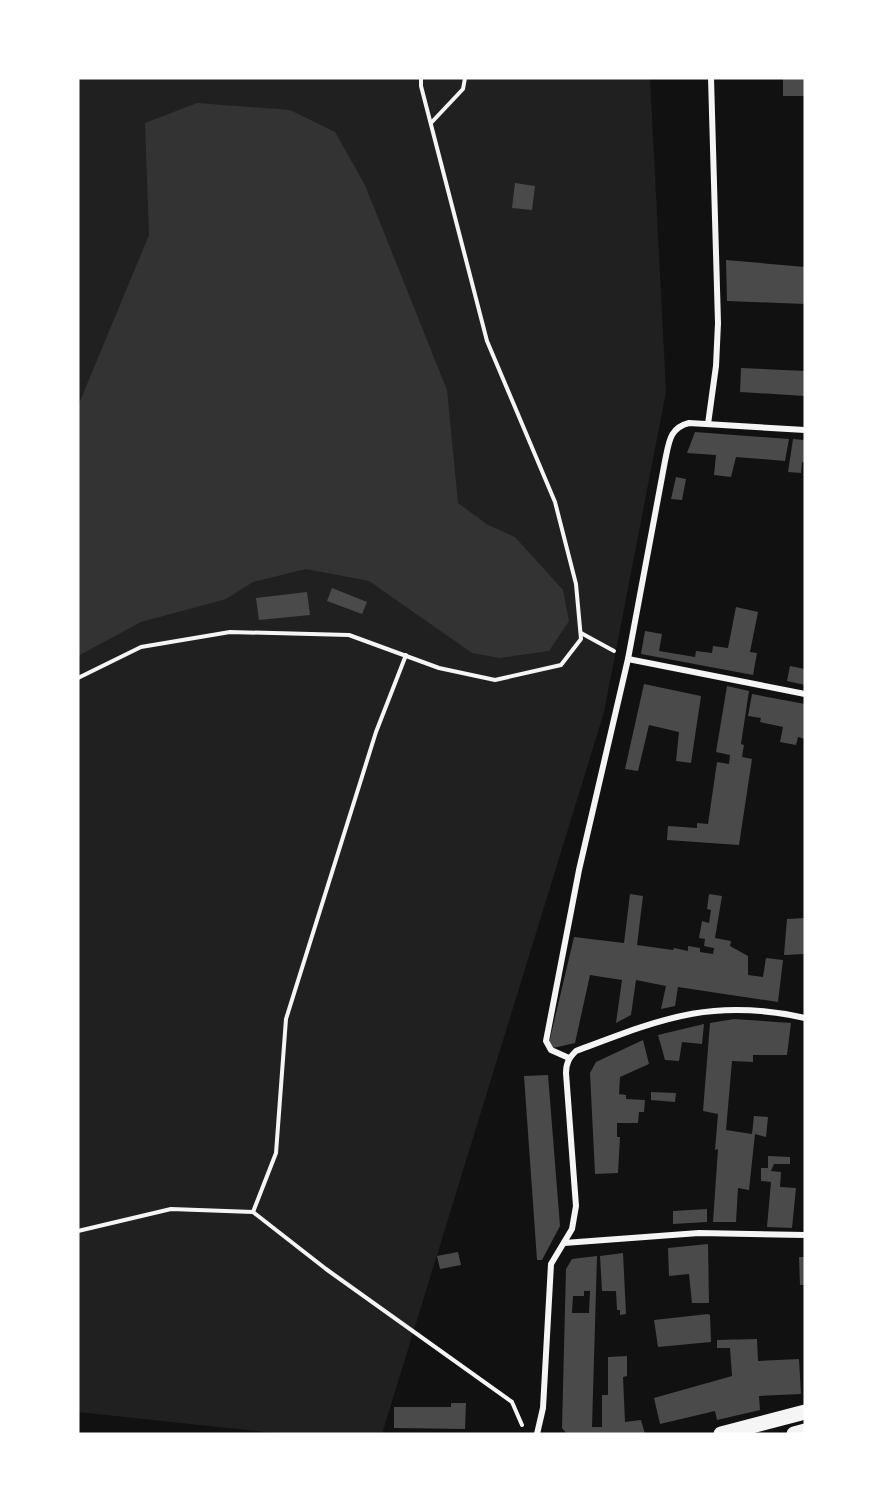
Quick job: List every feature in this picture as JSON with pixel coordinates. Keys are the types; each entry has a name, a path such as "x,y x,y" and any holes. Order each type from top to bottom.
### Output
{"main road":[{"path":"721,1434 805,1412"},
{"path":"794,1434 805,1431"}],"street":[{"path":"708,424 716,366 718,323 711,78"},
{"path":"569,1058 551,1050 546,1041 579,870 628,659 673,432 679,425 689,423 805,430"},
{"path":"628,659 805,694"},
{"path":"537,1434 543,1408 549,1275 555,1255 572,1229 576,1206 566,1073 569,1058 576,1051 639,1027 694,1012 736,1009 775,1012 805,1018"},
{"path":"564,1243 699,1233 805,1235"}],"path":[{"path":"78,678 141,647 230,632 349,635 439,668 495,680 561,665 581,639 576,584 555,502 487,341 421,86 421,78"},
{"path":"431,123 463,89 465,78"},
{"path":"581,632 628,659"},
{"path":"253,1212 276,1153 286,1019 376,732 406,655"},
{"path":"78,1231 171,1209 253,1212 326,1269 512,1402 526,1434"}],"shaded area":[{"path":"78,78 650,78 666,392 604,712 382,1434 284,1434 78,1412"},
{"path":"197,103 290,110 335,132 365,185 447,390 458,503 488,525 515,537 563,590 569,621 549,651 500,658 472,653 369,581 306,569 253,582 226,599 141,622 78,656 78,406 149,235 145,123"}],"building":[{"path":"783,79 805,79 805,96 783,96"},
{"path":"515,183 535,186 532,210 512,208"},
{"path":"726,260 805,267 805,304 727,301"},
{"path":"741,368 805,371 805,396 740,392"},
{"path":"695,432 789,439 785,461 736,457 731,477 714,475 716,455 687,453"},
{"path":"793,439 805,440 805,462 802,462 801,473 788,472"},
{"path":"676,477 686,479 682,500 671,499"},
{"path":"332,588 367,602 362,614 327,601"},
{"path":"307,592 310,615 259,620 256,598"},
{"path":"736,607 758,612 750,652 757,653 753,675 641,654 645,631 662,634 659,651 695,657 696,651 712,653 713,646 728,648"},
{"path":"790,666 805,669 805,685 787,681"},
{"path":"644,684 701,696 691,763 676,761 679,732 649,725 638,771 625,769"},
{"path":"727,686 749,691 741,744 744,745 742,757 752,759 739,845 667,840 668,826 697,828 697,823 708,824 717,762 729,764 730,755 716,752"},
{"path":"752,694 805,704 805,739 798,737 796,745 780,742 783,727 760,722 761,718 748,716"},
{"path":"630,894 643,896 637,945 688,951 688,946 700,948 700,952 713,954 714,948 704,946 705,939 699,938 702,921 709,923 711,910 707,909 709,894 722,896 715,938 731,941 730,946 748,956 748,975 763,977 766,958 783,960 778,1002 678,987 675,1006 661,1009 666,986 636,980 631,1015 616,1023 622,980 590,975 575,1043 553,1048 549,1043 574,937 624,943"},
{"path":"805,918 805,954 784,955 787,919"},
{"path":"734,1019 791,1023 787,1055 753,1055 753,1062 732,1061 726,1130 752,1134 754,1116 768,1117 766,1137 755,1134 749,1190 738,1188 736,1222 713,1222 718,1114 703,1111 710,1023"},
{"path":"704,1024 702,1044 682,1042 679,1061 665,1060 658,1035"},
{"path":"643,1040 649,1064 620,1077 619,1094 626,1095 626,1099 645,1100 644,1112 639,1112 638,1123 617,1123 617,1137 620,1137 618,1173 595,1174 590,1073 596,1062"},
{"path":"548,1075 560,1226 542,1260 537,1260 524,1076"},
{"path":"651,1092 676,1093 675,1102 651,1100"},
{"path":"768,1156 790,1157 790,1164 774,1164 771,1171 781,1172 780,1187 796,1188 792,1228 767,1227 771,1182 761,1181 761,1168 768,1168"},
{"path":"707,1209 707,1222 673,1224 673,1211"},
{"path":"708,1244 709,1303 692,1303 689,1274 669,1276 668,1248"},
{"path":"458,1252 461,1265 440,1269 437,1256"},
{"path":"623,1253 626,1314 620,1315 620,1310 617,1310 616,1291 602,1291 600,1256"},
{"path":"597,1256 592,1427 602,1427 602,1395 608,1395 608,1357 627,1356 627,1376 623,1377 625,1422 641,1420 645,1434 567,1434 562,1428 566,1269 572,1259","holes":["584,1291 590,1291 589,1313 572,1313 573,1296 584,1296"]},
{"path":"799,1257 805,1257 805,1285 800,1285"},
{"path":"710,1315 711,1342 658,1347 654,1320"},
{"path":"757,1339 758,1361 799,1359 801,1394 759,1396 760,1410 717,1420 715,1411 660,1424 654,1398 732,1376 730,1348 717,1348 717,1340"},
{"path":"451,1403 466,1403 465,1429 394,1428 394,1407 451,1407"}]}
